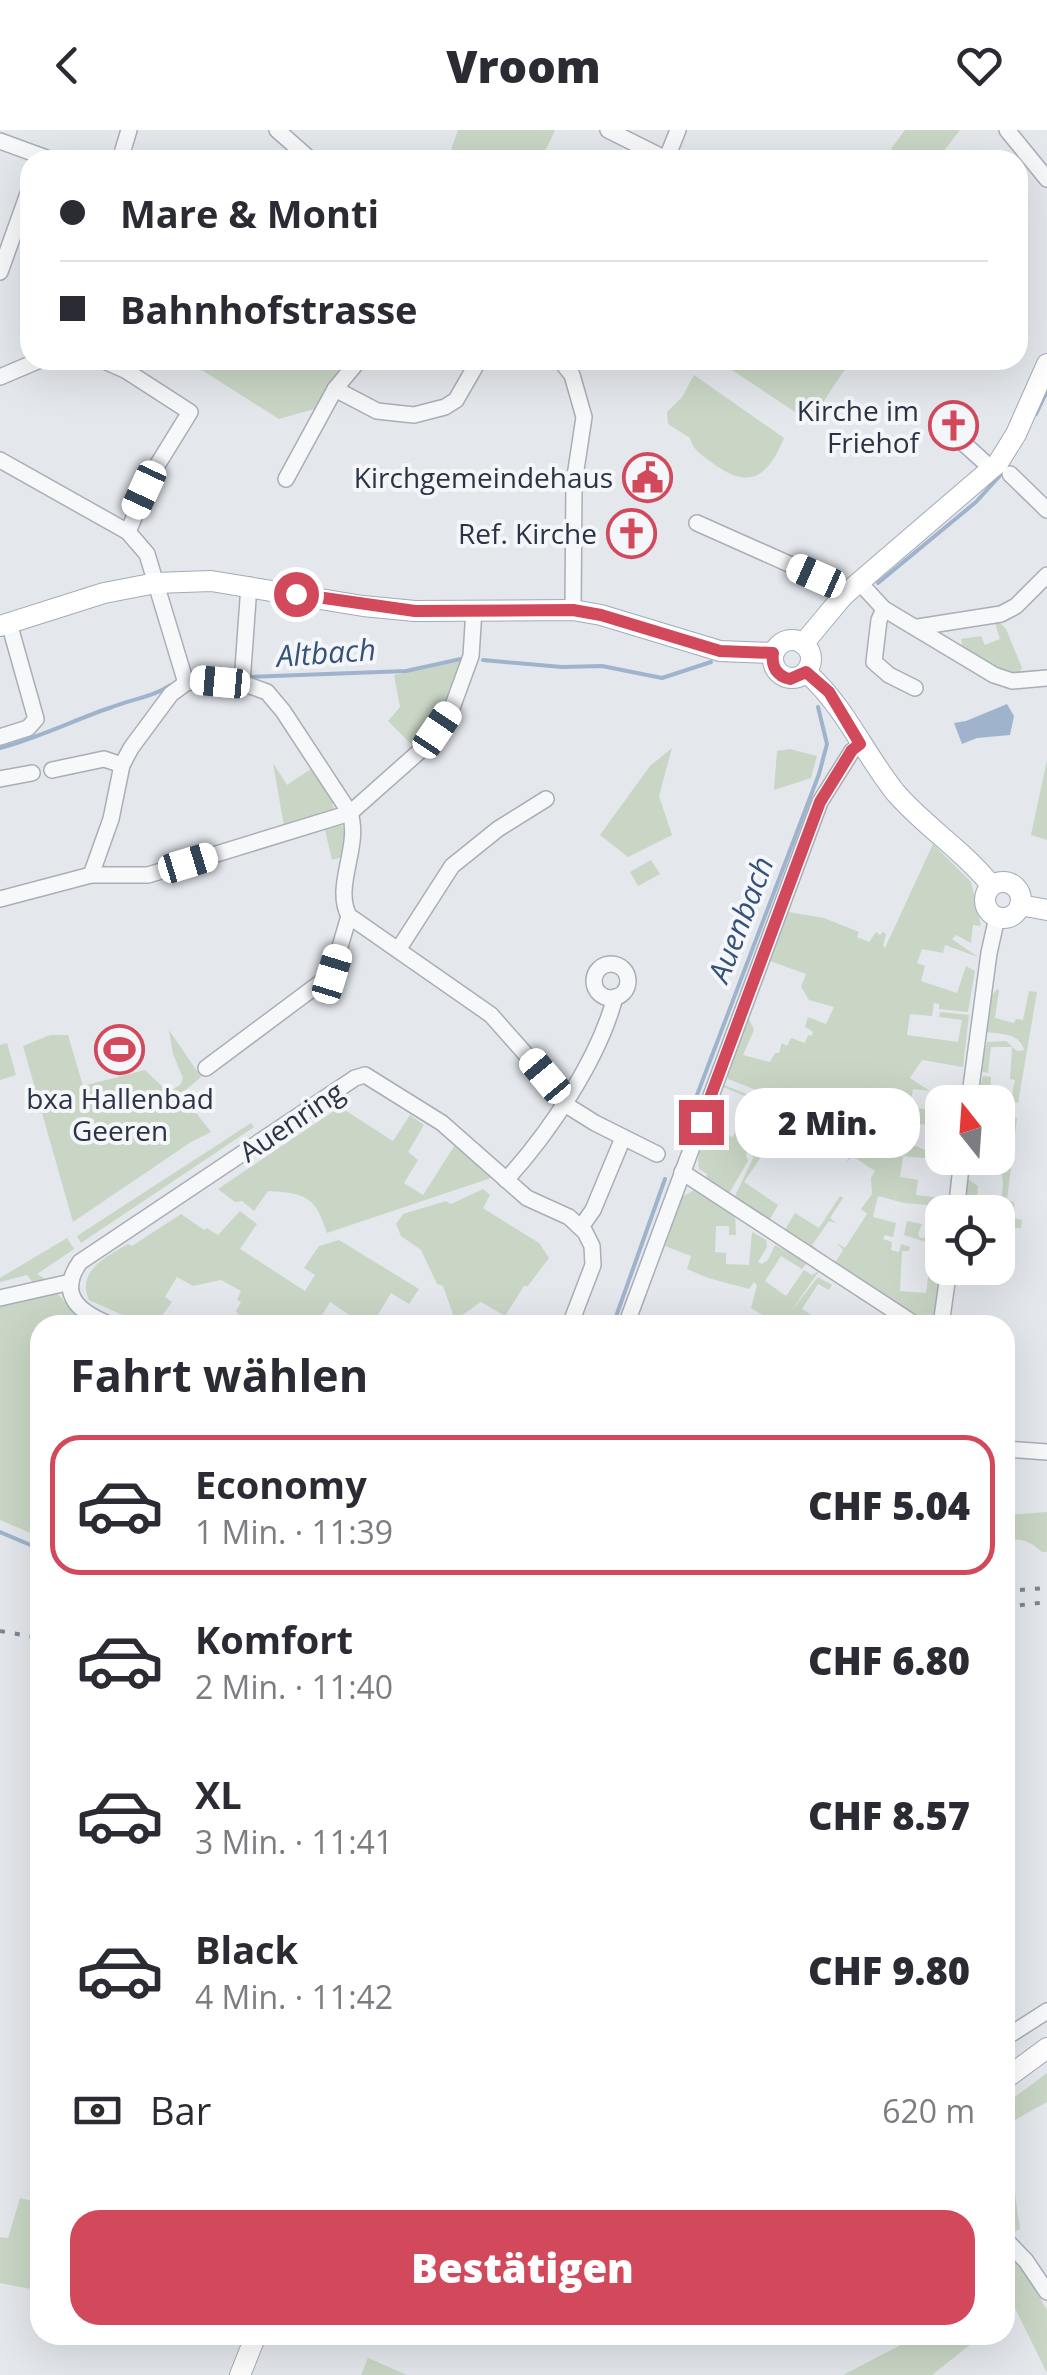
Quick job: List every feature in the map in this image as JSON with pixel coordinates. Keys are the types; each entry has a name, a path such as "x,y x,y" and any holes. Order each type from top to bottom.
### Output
{"main road":[{"path":"803,644 852,590 1001,472 1047,364"},
{"path":"4,624 104,593 156,582 211,581 415,611 573,610 720,651 773,653 786,641 803,644"},
{"path":"773,653 773,665 784,678 797,678 806,672 811,659 803,644"},
{"path":"806,672 829,692 860,744 909,806 991,886"},
{"path":"1002,881 1013,884 1020,893 1020,905 1012,916 997,917 988,911 984,900 991,886 1002,881"},
{"path":"1020,905 1047,910"},
{"path":"1015,2072 1047,2048"},
{"path":"1015,2086 1047,2064"},
{"path":"240,2375 252,2345"}],"street":[{"path":"277,130 300,150"},
{"path":"608,130 647,150"},
{"path":"1007,130 1023,150"},
{"path":"1028,156 1047,180"},
{"path":"0,272 8,229 20,207"},
{"path":"126,370 190,412 153,472 128,532"},
{"path":"286,479 335,389 351,370"},
{"path":"335,389 377,411 414,415 446,408 456,400 473,370"},
{"path":"568,370 584,417 574,483 573,610"},
{"path":"936,426 961,441 1047,510"},
{"path":"0,460 128,532 147,554 186,683"},
{"path":"697,523 852,590 994,675 1012,681 1047,678"},
{"path":"918,627 1001,614 1016,606 1047,575"},
{"path":"242,678 249,585"},
{"path":"884,609 874,662 914,688"},
{"path":"0,899 92,875 148,875 350,813 420,750 452,708 471,656 474,610"},
{"path":"0,737 28,728 36,719 4,624"},
{"path":"92,875 111,819 122,765 171,694 186,683 242,678 266,692 283,711 350,813 356,830 344,890 344,908 349,916 490,1015 545,1076 563,1103 657,1154"},
{"path":"630,1315 814,815 842,765 860,744"},
{"path":"52,770 104,759 122,765"},
{"path":"842,765 874,762"},
{"path":"0,779 32,773"},
{"path":"398,950 452,866 498,829 546,800"},
{"path":"206,1068 332,974 349,916"},
{"path":"971,1085 997,917"},
{"path":"506,1180 563,1103 608,1023 615,997"},
{"name":"Auenring","path":"71,1282 74,1270 84,1258 360,1075 369,1076 442,1122 527,1198 569,1217 581,1227"},
{"path":"574,1315 593,1266 592,1246 581,1227 593,1210 624,1138"},
{"path":"682,1172 901,1315"},
{"path":"0,1298 71,1282 73,1298 81,1310 91,1315"},
{"path":"942,1315 947,1285"},
{"path":"1015,1450 1047,1452"},
{"path":"1015,2032 1047,2011"},
{"path":"1015,2249 1047,2292"}],"green space":[{"path":"458,130 555,130 546,150 451,150"},
{"path":"905,130 960,130 945,150 891,149"},
{"path":"202,370 352,370 325,406 279,419"},
{"path":"732,370 844,370 810,422"},
{"path":"694,375 784,438 763,471 746,478 724,471 698,452 690,438 668,424 667,412 682,397"},
{"path":"997,620 1006,629 1022,668 1017,676 998,671 963,649 961,639 981,636 985,645 1000,639 995,623 984,624"},
{"path":"462,661 442,706 413,746 388,721 400,707 394,675"},
{"path":"672,748 659,796 672,835 628,857 600,835 650,766"},
{"path":"790,749 817,756 811,778 774,790 777,751"},
{"path":"1047,760 1047,840 1031,835"},
{"path":"273,763 287,785 314,767 337,801 332,804 335,811 284,826"},
{"path":"342,825 344,832 348,832 342,857 332,860 325,830"},
{"path":"933,844 971,882 981,926 973,925 971,943 956,935 952,939 978,957 945,945 943,953 922,949 917,963 925,966 921,981 957,993 966,966 975,971 968,1012 939,1009 939,1004 934,1003 932,1016 910,1014 907,1035 958,1042 962,1020 939,1017 940,1012 969,1015 963,1067 922,1060 910,1078 925,1088 913,1089 910,1107 925,1109 925,1125 913,1123 911,1136 904,1135 903,1140 925,1150 925,1158 903,1156 900,1177 918,1180 916,1195 925,1196 925,1205 878,1196 873,1217 896,1223 893,1237 885,1235 883,1239 892,1242 891,1250 899,1252 901,1244 910,1247 909,1251 902,1251 900,1291 926,1293 927,1285 940,1285 936,1315 914,1315 827,1259 836,1261 843,1250 837,1243 845,1248 867,1214 861,1209 872,1194 871,1178 875,1171 852,1156 846,1163 850,1155 781,1108 766,1106 764,1093 728,1079 748,1017 754,1030 743,1055 770,1062 782,1043 787,1046 791,1038 805,1043 811,1036 813,1032 805,1027 808,1017 826,1024 834,1007 809,1000 801,987 806,974 770,961 788,912 824,918 859,932 857,937 869,942 876,932 883,932 883,946"},
{"path":"651,860 660,874 638,886 630,872"},
{"path":"999,990 995,1018 1014,1023 1016,1019 1023,1020 1029,991 1037,992 1018,1103 1015,1080 1010,1079 1012,1047 991,1047 988,1073 980,1071 987,1042 1006,1041 1017,1051 1024,1050 1014,1037 986,1032 992,995"},
{"path":"169,1030 201,1077 181,1094 211,1132 73,1222 23,1046 50,1035 68,1035 83,1086 145,1070 168,1092 180,1085 183,1078"},
{"path":"7,1043 16,1075 0,1080 0,1045"},
{"path":"983,1076 991,1077 991,1085 981,1085"},
{"path":"724,1085 761,1100 764,1106 746,1155 748,1161 728,1195 699,1169 701,1144 717,1103 726,1107 717,1131 733,1137 741,1118 748,1121 757,1101"},
{"path":"340,1107 393,1141 410,1115 424,1125 408,1152 418,1160 404,1183 423,1195 455,1145 491,1178 327,1233 318,1211 300,1195 268,1191 254,1211 218,1189"},
{"path":"767,1109 776,1117 764,1137 770,1144 744,1182 778,1205 769,1221 734,1198 753,1158"},
{"path":"251,1123 254,1127 81,1243 77,1236"},
{"path":"1002,1175 1010,1175 1008,1195 1002,1195"},
{"path":"966,1178 978,1186 977,1195 964,1195"},
{"path":"483,1189 490,1195 483,1208 539,1243 549,1258 506,1315 481,1302 462,1315 453,1315 443,1286 437,1284 421,1250 401,1236 396,1224 403,1214 446,1201 451,1204"},
{"path":"694,1190 735,1214 736,1235 729,1235 729,1226 716,1226 715,1252 726,1253 726,1264 749,1265 752,1232 766,1240 767,1247 758,1262 768,1260 775,1245 808,1262 802,1269 781,1256 765,1281 786,1296 804,1270 812,1275 820,1270 789,1314 818,1277 832,1285 829,1290 818,1284 802,1309 811,1315 763,1315 751,1308 757,1285 754,1282 749,1289 687,1269 691,1256 665,1246 682,1197"},
{"path":"840,1196 843,1198 830,1218 836,1223 829,1221 812,1245 817,1252 784,1231 795,1213 819,1228"},
{"path":"240,1211 257,1224 240,1249 305,1291 315,1275 304,1268 319,1246 339,1240 419,1289 409,1304 391,1293 378,1315 350,1315 330,1302 322,1315 239,1315 236,1311 241,1302 237,1300 241,1291 221,1280 193,1286 177,1277 165,1297 172,1302 162,1315 123,1315 89,1300 87,1281 95,1266 181,1214 218,1235"},
{"path":"907,1221 922,1224 920,1238 925,1237 925,1242 904,1235"},
{"path":"67,1238 74,1249 37,1274 45,1279 34,1284 27,1275 0,1282 0,1278"},
{"path":"53,1290 77,1315 30,1315 30,1533 0,1520 0,1302"},
{"path":"1047,1512 1047,1552 1015,1539 1015,1514"},
{"path":"1047,2073 1047,2102 1015,2120 1015,2097"},
{"path":"1015,2194 1020,2229 1015,2232"},
{"path":"20,2198 30,2200 30,2289 0,2283 0,2237 8,2238"},
{"path":"1015,2262 1047,2310 1047,2373 1015,2308"},
{"path":"901,2345 970,2345 932,2375 843,2375"},
{"path":"368,2358 407,2375 361,2375"}],"water":[{"path":"1007,704 1014,716 1010,735 977,738 962,744 954,723"}],"waterway":[{"name":"Altbach","path":"1036,414 1047,391"},
{"name":"Altbach","path":"878,583 976,502 1005,470"},
{"name":"Altbach","path":"248,677 406,671 461,659"},
{"name":"Altbach","path":"483,660 562,667 602,666 662,678 711,662"},
{"name":"Altbach","path":"0,748 171,685"},
{"name":"Auenbach","path":"678,1145 819,774 827,744 818,707"},
{"name":"Auenbach","path":"617,1315 665,1179"},
{"name":"Auenbach","path":"0,1532 30,1545"}],"railway":[{"path":"1015,1590 1047,1588"},
{"path":"1015,1606 1047,1602"},
{"path":"0,1631 30,1636"}],"place":[{"name":"Kirche im Friehof","path":"954,426"},
{"name":"Kirchgemeindehaus","path":"648,477"},
{"name":"Ref. Kirche","path":"632,533"},
{"name":"bxa Hallenbad Geeren","path":"120,1050"}],"route":[{"path":"296,594 415,611 506,608 601,615 720,651 773,653 775,670 784,678 797,678 806,672 829,692 860,744 852,750 820,802 701,1122"}]}
